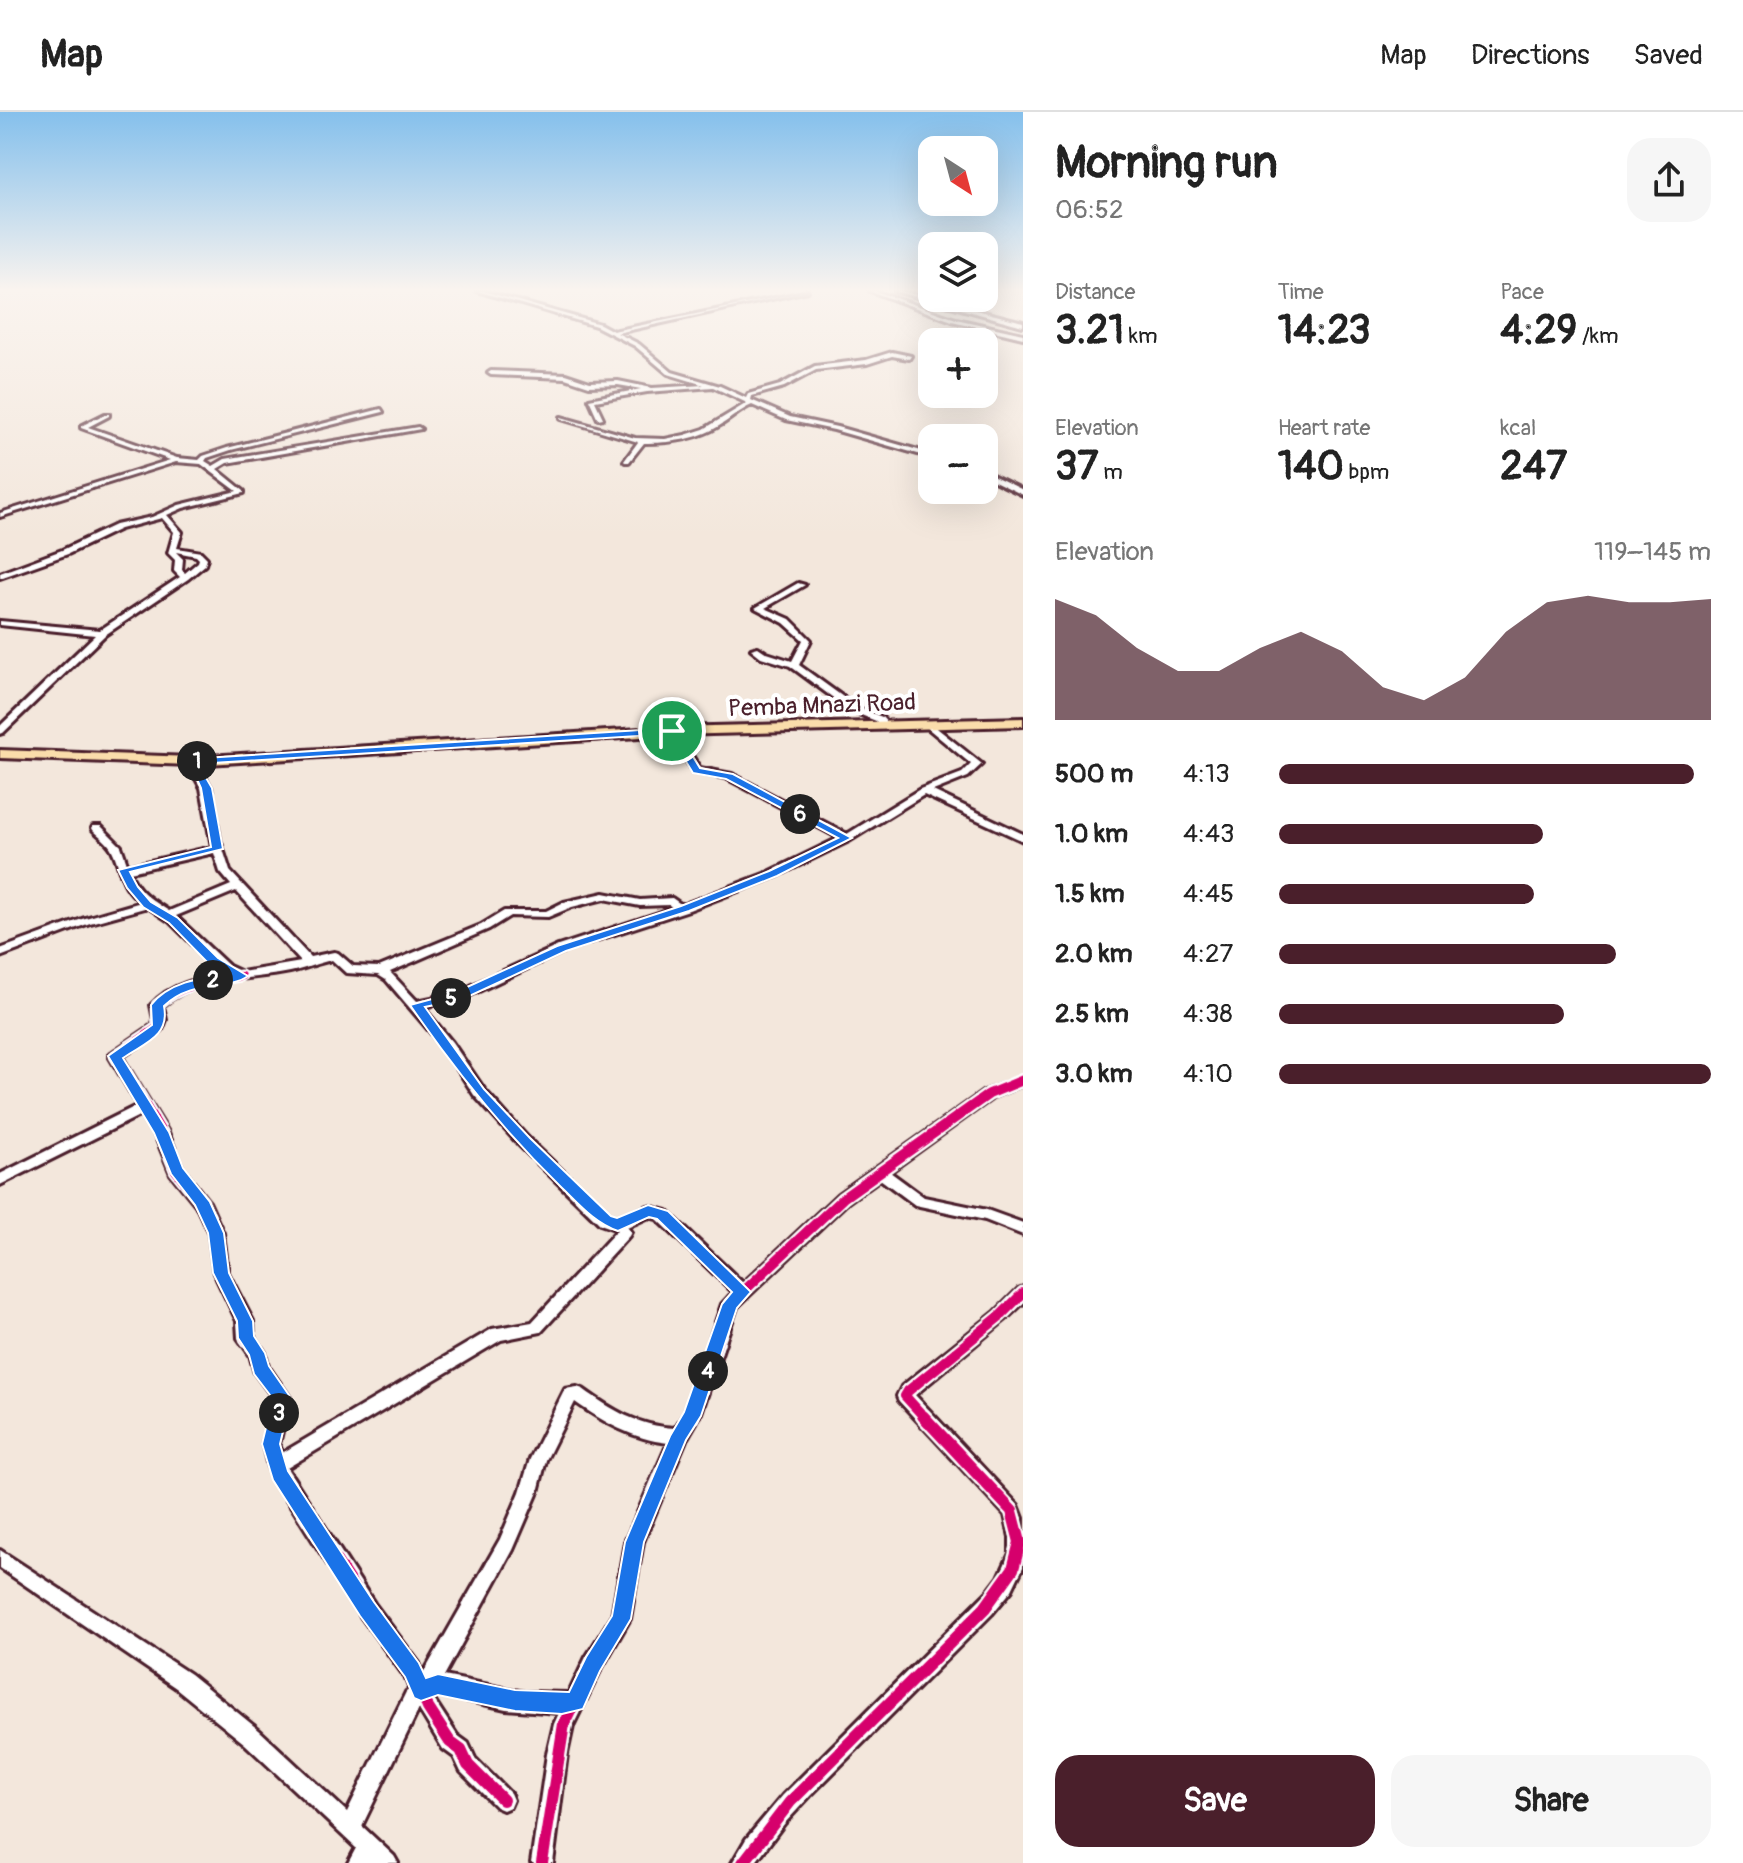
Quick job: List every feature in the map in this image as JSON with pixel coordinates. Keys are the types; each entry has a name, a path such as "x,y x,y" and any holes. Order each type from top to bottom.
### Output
{"main road":[{"name":"Pemba Mnazi Road","path":"0,754 191,761 672,731 1023,722"}],"street":[{"path":"491,373 566,376 589,384 618,383 654,390"},
{"path":"669,373 714,386 792,421 835,428 918,452"},
{"path":"563,418 642,441 682,436 707,429 750,402 753,394 808,373"},
{"path":"600,418 591,400 654,390 714,386"},
{"path":"201,461 229,449 381,411"},
{"path":"0,576 65,552 102,533 163,515 181,506 242,492 201,461 176,460 83,427 107,415"},
{"path":"213,469 222,462 241,458 418,429"},
{"path":"627,461 642,441"},
{"path":"0,515 176,460"},
{"path":"998,480 1023,493"},
{"path":"163,515 178,532 173,555 180,560 178,571 186,576"},
{"path":"141,522 171,523"},
{"path":"0,731 102,633 202,563 202,556 173,549"},
{"path":"793,664 807,640 787,621 759,606 801,585"},
{"path":"0,623 102,633"},
{"path":"755,649 793,664 852,708 879,719 885,726"},
{"path":"416,1005 458,996 562,948 773,874 847,838 921,792 965,775 977,764 928,724"},
{"path":"672,731 697,770 729,776 847,838"},
{"path":"191,761 206,788 217,849 225,872 307,961 317,961"},
{"path":"928,790 1023,838"},
{"path":"97,828 116,846 133,888 147,904 167,916 213,961 241,976"},
{"path":"124,870 217,849"},
{"path":"167,916 238,886"},
{"path":"503,1800 468,1765 461,1750 450,1742 424,1689 367,1609 276,1466 271,1444 282,1398 261,1368 257,1353 246,1338 245,1321 221,1273 211,1221 202,1202 176,1170 171,1152 115,1056 158,1027 157,1005 173,992 208,981 288,969 334,956 355,971 381,971 472,933 508,913 548,914 568,904 607,896 640,903 672,901 680,909"},
{"path":"0,953 86,921 147,904"},
{"path":"381,971 416,1005 462,1063 479,1092 524,1142 605,1220 618,1225 648,1211 662,1215 743,1292"},
{"path":"542,1863 564,1724 593,1664 621,1619 634,1542 679,1436 692,1416 730,1304 843,1198 989,1094 1023,1080"},
{"path":"0,1180 145,1107"},
{"path":"881,1172 920,1201 987,1215 1023,1229"},
{"path":"276,1466 498,1334 536,1328 624,1232"},
{"path":"743,1863 760,1836 795,1797 947,1644 980,1617 1008,1579 1020,1551 1019,1532 1012,1511 905,1396 1023,1293"},
{"path":"350,1829 387,1747 413,1699 424,1689 507,1544 529,1492 538,1459 571,1394 577,1394 607,1415 647,1435 679,1436"},
{"path":"0,1558 183,1681 252,1737 350,1829 364,1856 387,1863"},
{"path":"424,1689 438,1684 515,1700 562,1704 575,1702"}],"cycle path":[{"path":"241,976 175,991 157,1005 158,1027 115,1056 161,1132 176,1170 202,1202 216,1233 221,1273 245,1321 246,1338 257,1353 261,1368 282,1398 271,1444 280,1474 367,1609 412,1670 428,1708 450,1742 461,1750 468,1765 503,1800"},
{"path":"542,1863 564,1724 593,1664 621,1619 634,1542 679,1436 692,1416 730,1304 843,1198 989,1094 1023,1080"},
{"path":"743,1863 790,1802 985,1608 1013,1569 1020,1542 1012,1511 905,1396 1023,1293"}],"route":[{"path":"672,731 697,770 707,774 725,774 834,834 847,838 773,874 685,908 562,948 458,996 416,1005 448,1045 479,1092 524,1142 605,1220 618,1225 648,1211 662,1215 743,1292 730,1304 692,1416 679,1436 634,1542 628,1592 621,1619 593,1664 575,1702 562,1704 515,1700 438,1684 421,1691 412,1670 367,1609 276,1466 271,1444 282,1398 271,1385 257,1353 246,1338 245,1321 221,1273 216,1233 202,1202 176,1170 161,1132 115,1056 158,1027 157,1005 166,997 180,989 208,981 241,976 213,961 174,920 147,904 126,878 124,870 217,849 206,788 191,761 672,731"}]}
